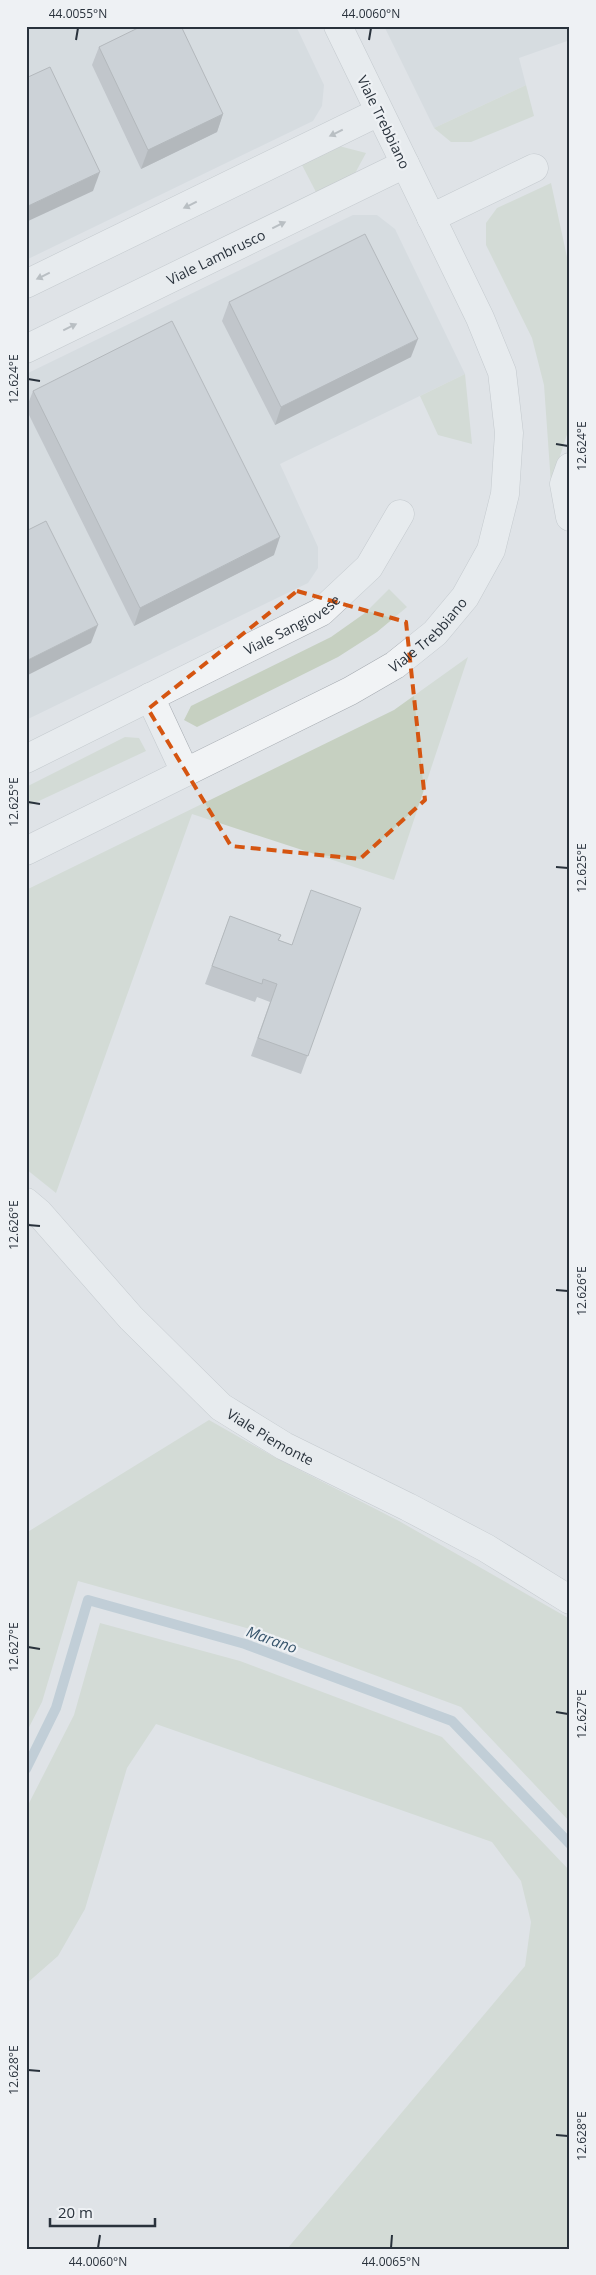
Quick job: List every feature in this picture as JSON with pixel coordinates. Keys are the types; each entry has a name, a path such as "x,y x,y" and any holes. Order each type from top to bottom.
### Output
{"street":[{"name":"Viale Trebbiano","path":"26,851 350,691 395,665 441,626 465,597 492,550 505,494 509,433 502,372 480,318 338,26"},
{"path":"26,284 380,112"},
{"name":"Viale Lambrusco","path":"26,349 405,164"},
{"path":"432,218 534,168"},
{"path":"570,467 564,484 570,516"},
{"name":"Viale Sangiovese","path":"26,758 321,612 369,567 400,514"},
{"path":"150,698 186,772"},
{"name":"Viale Piemonte","path":"26,1202 39,1213 131,1318 220,1407 284,1446 486,1548 570,1600"}],"highlighted area":[{"path":"297,591 406,622 425,800 360,859 231,846 148,709"}],"shaded area":[{"path":"26,26 296,26 324,85 322,106 313,121 26,260"},
{"path":"384,26 570,26 570,40 519,58 526,85 434,128"},
{"path":"353,215 377,215 395,229 465,374 280,464 318,547 318,568 308,583 26,720 26,374"}],"green space":[{"path":"526,85 534,116 471,142 451,142 434,128"},
{"path":"339,146 366,153 353,177 317,194 302,165"},
{"path":"551,183 570,271 570,425 551,484 544,385 532,338 486,245 486,223 497,208"},
{"path":"465,374 472,444 438,435 420,396"},
{"path":"389,589 407,607 377,632 338,657 197,727 184,720 191,706 331,637 365,613"},
{"path":"468,657 394,880 192,814 56,1193 26,1169 26,890 394,710"},
{"path":"125,737 139,738 146,751 26,807 26,787"},
{"path":"209,1420 276,1458 399,1521 570,1619 570,1822 461,1707 250,1629 78,1581 42,1702 26,1733 26,1533"},
{"path":"100,1623 240,1661 442,1737 570,1871 570,2249 287,2249 525,1966 531,1922 521,1881 492,1842 156,1724 127,1768 85,1909 58,1956 26,1984 26,1809 74,1715"}],"building":[{"path":"142,26 181,26 223,114 148,150 99,47"},
{"path":"50,67 100,172 26,207 26,78"},
{"path":"365,234 418,339 281,407 229,302"},
{"path":"172,321 280,537 140,608 33,391"},
{"path":"46,521 98,625 26,661 26,531"},
{"path":"311,890 361,908 308,1056 258,1038 277,984 263,979 262,984 212,966 230,916 281,935 278,940 292,945"}],"waterway":[{"name":"Marano","path":"26,1769 56,1708 88,1600 245,1644 452,1721 570,1844"}]}
